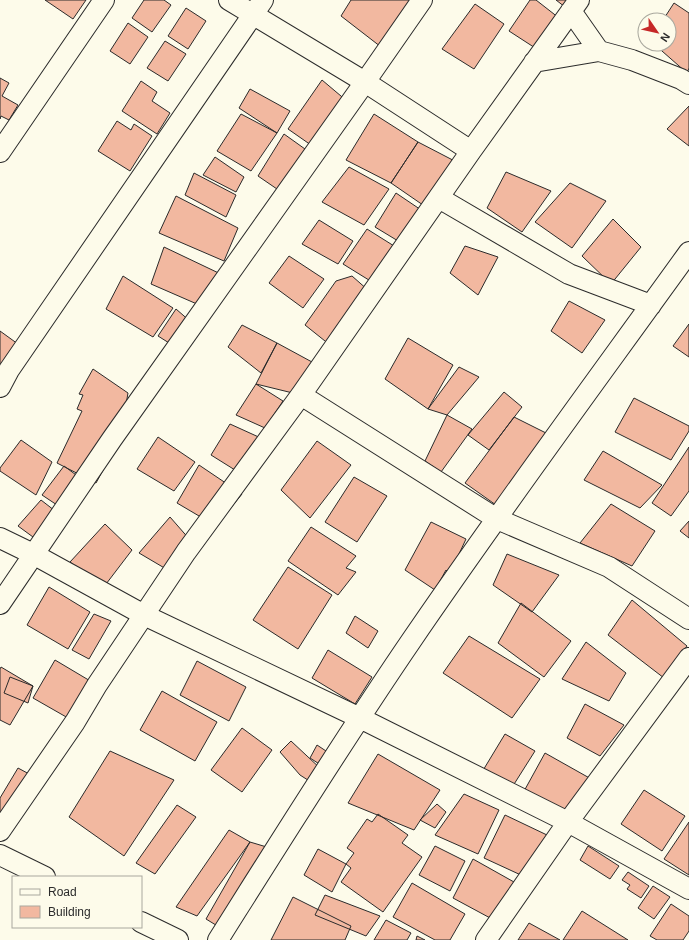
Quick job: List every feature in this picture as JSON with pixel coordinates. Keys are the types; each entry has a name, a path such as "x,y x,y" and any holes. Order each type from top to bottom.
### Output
{"street":[{"path":"0,152 104,0"},
{"path":"229,0 258,8 365,82 471,151"},
{"path":"0,604 112,439 422,0"},
{"path":"0,831 75,722 97,685 186,552 301,395 471,151 575,6 599,51"},
{"path":"0,387 9,370 258,8"},
{"path":"534,62 599,51 632,60 681,79 689,84"},
{"path":"439,198 569,274 651,305"},
{"path":"218,940 411,640 689,252"},
{"path":"301,395 497,518 608,567 689,619"},
{"path":"0,538 33,554 144,615 360,718 568,822 689,889"},
{"path":"486,940 568,822 689,658"},
{"path":"0,856 43,876"},
{"path":"142,922 178,940"}],"building":[{"path":"45,0 86,0 73,19"},
{"path":"144,0 164,0 171,5 152,32 132,18"},
{"path":"351,0 431,0 394,57 341,16"},
{"path":"530,0 536,0 568,25 546,55 509,31"},
{"path":"556,0 570,0 565,7"},
{"path":"674,3 689,13 689,68 687,73 663,52 677,52 677,12 668,12"},
{"path":"475,4 504,24 474,69 442,49"},
{"path":"186,8 206,21 188,49 168,36"},
{"path":"128,23 148,37 130,64 110,51"},
{"path":"165,41 186,54 168,81 147,68"},
{"path":"0,78 9,83 2,96 18,105 9,120 1,116 0,119"},
{"path":"322,80 354,107 321,152 288,129"},
{"path":"141,81 157,92 152,101 170,113 157,134 122,111"},
{"path":"250,89 290,111 277,133 239,108"},
{"path":"689,106 689,146 667,129"},
{"path":"241,114 277,133 251,171 217,151"},
{"path":"374,114 418,142 391,183 346,160"},
{"path":"117,121 131,130 134,124 152,136 130,171 98,151"},
{"path":"284,134 319,159 293,200 258,176"},
{"path":"418,142 470,169 436,214 391,183"},
{"path":"215,157 244,177 236,192 203,175"},
{"path":"349,167 389,189 364,225 322,202"},
{"path":"506,172 551,191 522,232 487,208"},
{"path":"194,173 236,195 226,217 185,195"},
{"path":"570,183 606,201 572,248 535,222"},
{"path":"396,193 433,218 413,250 375,227"},
{"path":"176,196 238,228 224,261 159,233"},
{"path":"613,219 641,247 611,284 582,256"},
{"path":"319,220 353,241 338,264 302,244"},
{"path":"367,229 410,256 385,290 343,264"},
{"path":"465,246 498,257 478,295 450,273"},
{"path":"164,247 227,277 213,311 151,284"},
{"path":"289,256 324,279 303,308 269,283"},
{"path":"123,276 173,308 153,337 106,309"},
{"path":"352,276 377,298 340,353 305,325 336,281"},
{"path":"569,301 605,320 582,353 551,331"},
{"path":"176,309 199,329 185,353 158,336"},
{"path":"689,324 689,357 673,346"},
{"path":"242,325 277,343 261,373 228,347"},
{"path":"0,331 29,352 0,394"},
{"path":"408,338 453,365 428,409 385,379"},
{"path":"277,343 312,362 301,395 256,384"},
{"path":"459,367 479,377 447,415 428,409"},
{"path":"93,369 128,393 124,416 130,421 96,483 57,463 82,411 77,409 83,395 79,394"},
{"path":"256,384 283,401 265,428 236,415"},
{"path":"504,392 522,407 489,450 468,435"},
{"path":"634,398 689,426 689,431 671,460 615,432"},
{"path":"447,415 472,429 441,472 425,461"},
{"path":"514,417 548,434 503,510 465,483"},
{"path":"230,424 263,439 243,475 211,455"},
{"path":"158,437 195,462 174,491 137,469"},
{"path":"21,440 52,462 36,495 0,471 0,468"},
{"path":"317,441 351,465 310,518 281,490"},
{"path":"689,447 689,491 671,516 652,503"},
{"path":"603,451 662,485 640,508 584,480"},
{"path":"199,465 242,494 216,526 177,503"},
{"path":"64,466 91,486 72,515 42,495"},
{"path":"354,477 387,496 357,542 325,522"},
{"path":"41,500 68,521 48,548 18,526"},
{"path":"611,504 655,531 632,566 580,543"},
{"path":"170,517 198,549 178,576 139,553"},
{"path":"689,521 689,538 680,531"},
{"path":"431,522 466,539 459,554 459,583 446,570 435,590 405,570"},
{"path":"105,524 132,550 103,588 70,562"},
{"path":"311,527 356,556 346,568 356,572 338,595 288,561"},
{"path":"507,554 559,575 532,612 493,585"},
{"path":"288,567 332,595 298,649 253,620"},
{"path":"49,587 90,612 68,649 27,625"},
{"path":"632,600 687,646 664,678 608,635"},
{"path":"521,603 571,641 544,677 498,643"},
{"path":"94,614 111,621 89,659 72,650"},
{"path":"355,616 378,631 368,648 346,633"},
{"path":"469,636 540,679 512,718 443,673"},
{"path":"586,642 626,673 609,701 562,679"},
{"path":"328,650 372,677 355,704 312,678"},
{"path":"55,660 97,685 75,722 33,698"},
{"path":"197,661 246,687 229,721 180,695"},
{"path":"1,667 33,686 10,725 0,720"},
{"path":"10,677 33,686 28,703 4,693"},
{"path":"162,691 217,722 195,761 140,730"},
{"path":"585,704 624,725 600,756 567,738"},
{"path":"242,728 272,750 242,792 211,770"},
{"path":"505,734 535,751 511,789 482,772"},
{"path":"291,741 322,770 314,784 300,775 280,752"},
{"path":"317,745 332,755 324,767 310,758"},
{"path":"110,751 174,780 124,856 69,817"},
{"path":"545,753 593,780 567,816 523,793"},
{"path":"378,754 440,790 414,830 348,803"},
{"path":"18,768 31,775 0,814 0,798"},
{"path":"644,790 685,816 662,851 621,824"},
{"path":"464,794 499,810 478,854 435,835"},
{"path":"437,804 446,812 435,828 420,820"},
{"path":"177,805 196,817 155,874 136,863"},
{"path":"378,814 408,835 402,843 422,857 383,912 341,882 351,868 346,864 354,853 347,848 367,819 372,822"},
{"path":"505,815 547,835 523,876 484,858"},
{"path":"689,822 689,875 664,859"},
{"path":"229,830 250,842 197,916 176,907"},
{"path":"250,842 270,848 224,930 206,919"},
{"path":"435,846 465,861 450,891 419,875"},
{"path":"588,846 619,866 610,879 580,860"},
{"path":"318,849 346,864 332,892 304,875"},
{"path":"473,859 514,882 492,919 453,898"},
{"path":"628,872 649,886 641,898 627,889 630,885 622,880"},
{"path":"412,883 465,914 450,940 435,940 393,917"},
{"path":"653,886 670,897 654,919 638,908"},
{"path":"325,895 380,916 366,936 315,915"},
{"path":"293,897 351,926 345,940 271,940"},
{"path":"671,904 689,916 689,931 683,940 657,940 650,936"},
{"path":"582,911 628,940 563,940"},
{"path":"386,920 411,933 407,940 374,940"},
{"path":"529,923 560,940 518,940"},
{"path":"417,936 425,940 416,940"}]}
